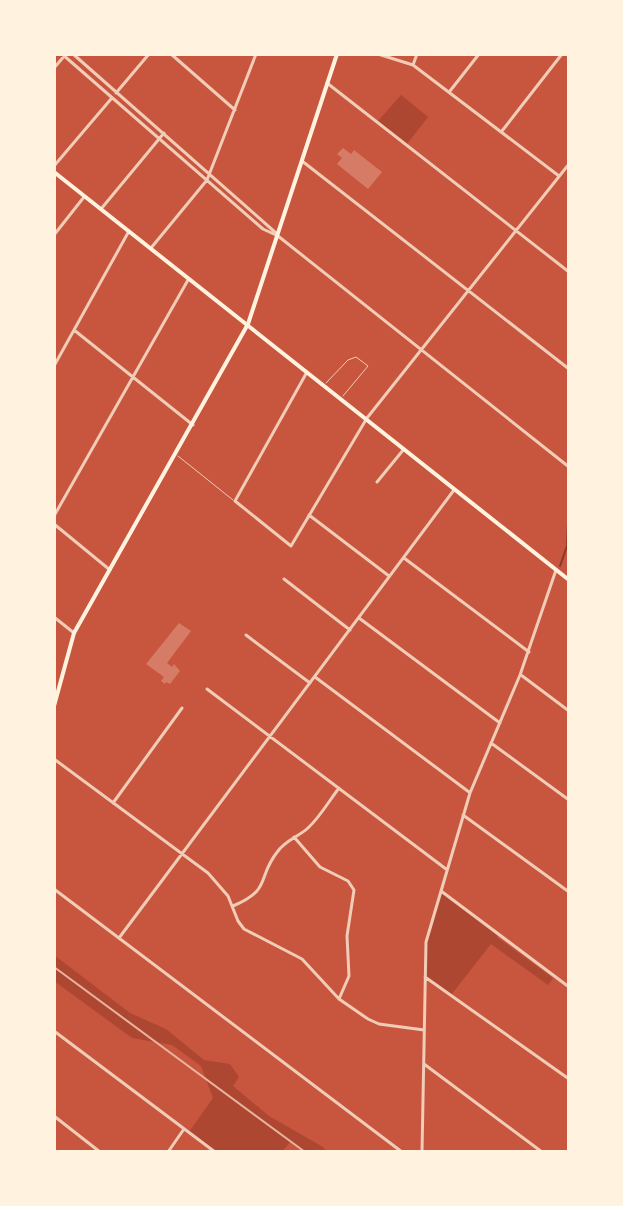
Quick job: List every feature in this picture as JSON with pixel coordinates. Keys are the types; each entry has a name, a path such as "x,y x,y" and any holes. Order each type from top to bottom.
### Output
{"main road":[{"path":"54,706 74,633 248,324 337,54"},
{"path":"54,169 569,580"}],"street":[{"path":"73,54 271,226 278,236"},
{"path":"54,169 149,54"},
{"path":"171,54 235,110"},
{"path":"151,248 207,180 256,54"},
{"path":"378,54 413,65 559,176"},
{"path":"413,65 417,54"},
{"path":"450,91 479,54"},
{"path":"502,131 562,54"},
{"path":"54,68 64,55 263,229 278,236 569,467"},
{"path":"327,83 569,272"},
{"path":"101,209 164,133"},
{"path":"302,161 569,369"},
{"path":"307,372 235,501 291,546 367,418 569,164"},
{"path":"54,235 84,196"},
{"path":"54,366 129,231"},
{"path":"54,516 189,278"},
{"path":"74,330 193,425"},
{"path":"377,482 404,449"},
{"path":"119,938 455,489"},
{"path":"309,515 390,576"},
{"path":"54,524 110,570"},
{"path":"404,558 529,652"},
{"path":"422,1152 426,942 470,793 529,652 556,570"},
{"path":"284,579 350,630"},
{"path":"54,617 74,633"},
{"path":"359,618 500,723"},
{"path":"246,635 311,683"},
{"path":"520,675 569,711"},
{"path":"315,677 470,793"},
{"path":"207,689 446,869"},
{"path":"113,803 182,708"},
{"path":"491,743 569,800"},
{"path":"54,759 216,880 244,929 302,959 353,1010 379,1024 424,1030"},
{"path":"233,906 256,895 274,855 310,826 339,788"},
{"path":"463,815 569,892"},
{"path":"294,837 311,859 328,872 348,881 354,890 347,936 349,976 339,999"},
{"path":"54,889 402,1152"},
{"path":"441,890 569,987"},
{"path":"425,977 569,1079"},
{"path":"54,1031 215,1152"},
{"path":"424,1064 542,1152"},
{"path":"54,1116 100,1152"},
{"path":"168,1152 184,1129"}],"lane":[{"path":"324,385 348,360 356,357 368,366 341,398"},
{"path":"176,454 235,501"}],"shaded area":[{"path":"401,95 428,117 407,144 378,121"},
{"path":"441,890 553,978 548,985 491,944 451,995 425,977 426,942"},
{"path":"54,955 130,1013 166,1029 204,1060 230,1064 239,1077 233,1086 269,1116 327,1152 305,1152 290,1142 282,1152 215,1152 189,1132 213,1098 201,1066 172,1045 132,1038 54,981"}],"building":[{"path":"343,148 351,154 354,150 382,172 368,189 337,164 342,158 337,154"},
{"path":"179,623 191,631 167,663 172,667 174,664 180,671 170,684 165,684 161,681 164,677 146,664"}],"waterway":[{"path":"560,566 567,546 569,501"}],"railway":[{"path":"54,967 305,1152"}]}
